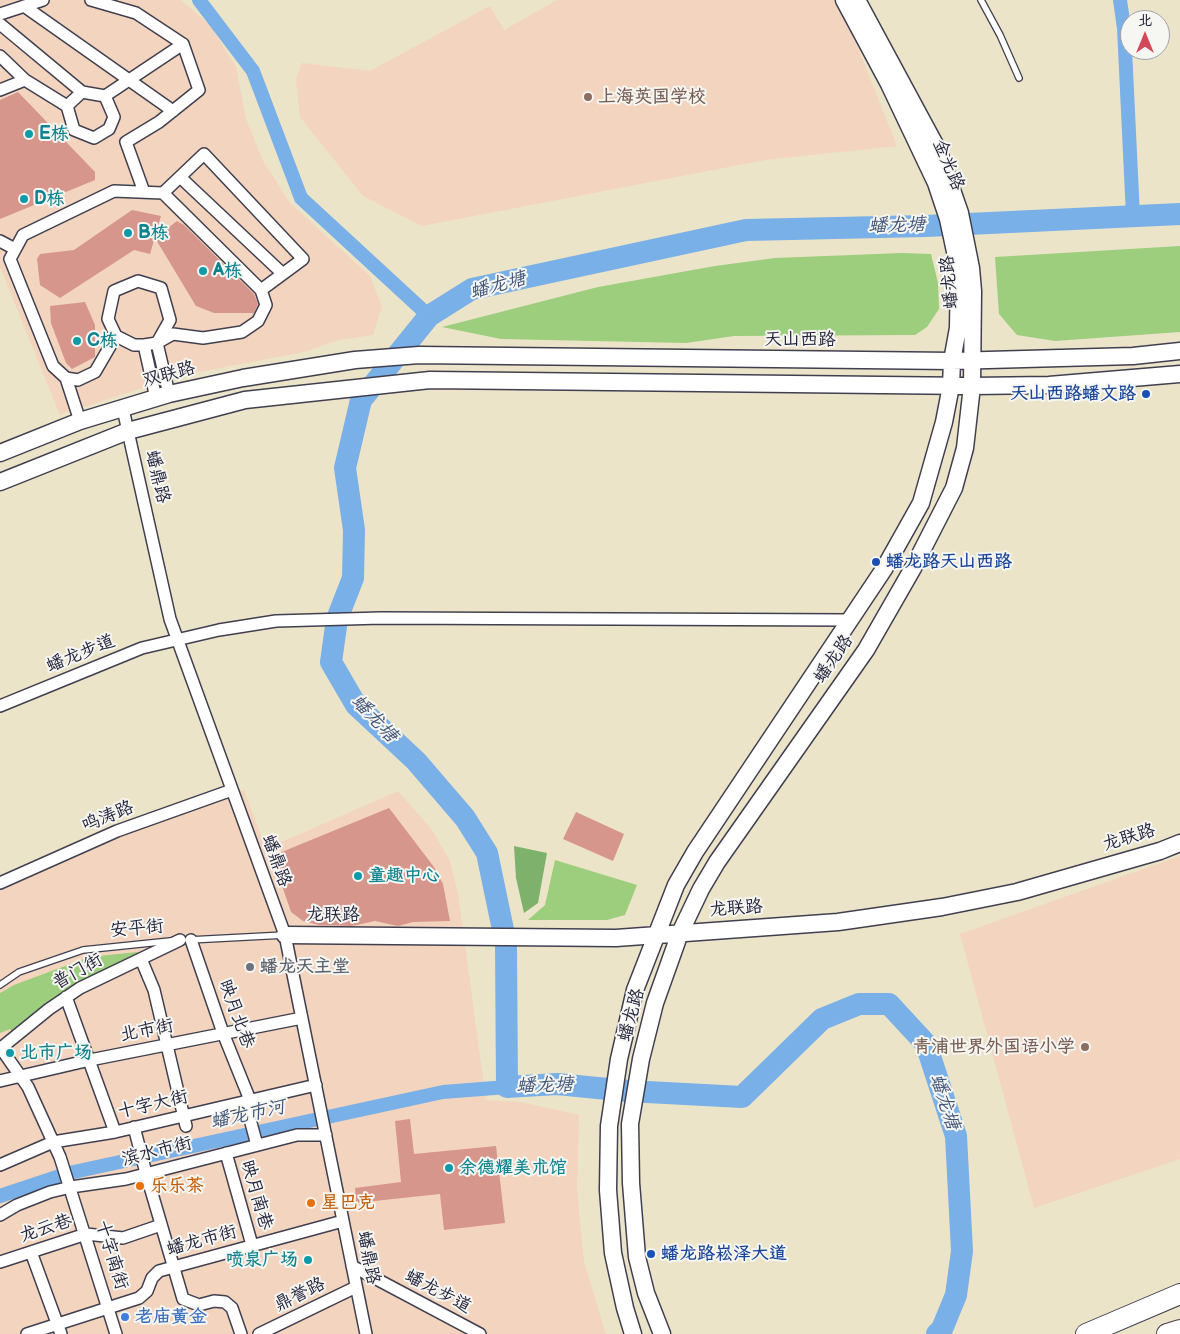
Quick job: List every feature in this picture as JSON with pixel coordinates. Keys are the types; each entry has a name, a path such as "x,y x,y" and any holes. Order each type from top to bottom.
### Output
{"highway":[{"path":"1086,1334 1180,1294"},
{"path":"1109,1334 1126,1325 1180,1305"},
{"path":"1166,1334 1180,1330"}],"main road":[{"name":"金光路","path":"844,0 943,181"},
{"name":"蟠龙路","path":"662,1334 646,1293 638,1257 631,1193 630,1124 641,1058 655,1003 680,933 717,862 866,650 913,568 954,488 965,448 973,360 960,213 943,181 938,150 857,0"},
{"path":"952,361 965,269"},
{"name":"天山西路","path":"355,360 419,355 952,361 1134,356 1180,351"},
{"name":"双联路","path":"0,453 80,421 163,396 243,378 355,360"},
{"name":"蟠龙路","path":"633,1334 625,1308 613,1253 608,1190 609,1126 619,1059 635,990 676,885 695,852 884,570 921,502 944,422 951,386 952,361"},
{"path":"0,482 128,431 245,400 430,380 972,386 1049,385 1180,374"},
{"name":"龙联路","path":"285,935 616,938 838,922 942,907 1017,892 1160,851 1180,843"}],"street":[{"path":"0,14 43,0"},
{"path":"91,0 136,13 183,44 199,90 173,111 126,142"},
{"path":"24,6 173,111"},
{"path":"0,24 82,92 105,96 183,44"},
{"path":"0,56 24,80 67,106 74,130 94,138 110,129 114,117 105,96"},
{"path":"0,90 24,80"},
{"path":"67,106 82,92"},
{"path":"110,129 126,142 144,192"},
{"path":"162,193 204,154 303,259 261,290"},
{"path":"180,177 283,274"},
{"path":"80,421 66,378 53,366 10,259 23,235 114,192 162,193 261,290 266,305 258,321 242,332 203,338 173,334 157,344 134,345 116,336 108,319 114,291 138,282 161,288 170,320 157,344 163,396"},
{"path":"0,241 15,249"},
{"path":"66,378 78,380 95,372 116,336"},
{"path":"144,345 163,396"},
{"name":"蟠鼎路","path":"123,408 170,619 285,935 366,1334"},
{"name":"蟠龙步道","path":"0,706 142,648 219,630 297,620 382,618 849,620"},
{"name":"鸣涛路","path":"0,883 117,832 232,790"},
{"name":"普门街","path":"0,1048 66,997 141,959 185,940"},
{"name":"映月北巷","path":"185,940 248,1100 257,1144"},
{"path":"141,959 154,990 184,1121"},
{"path":"66,997 115,1132"},
{"name":"北市街","path":"0,1081 90,1060 302,1018"},
{"path":"0,1048 28,1087 53,1142"},
{"name":"十字大街","path":"0,1165 53,1142 134,1127 184,1121 248,1100 316,1084"},
{"path":"134,1127 145,1173 183,1299 199,1305 214,1301 225,1302 232,1308 241,1334"},
{"name":"滨水市街","path":"0,1215 26,1202 71,1187 145,1173 297,1135 326,1135"},
{"name":"十字南街","path":"53,1142 71,1187 116,1334"},
{"name":"映月南巷","path":"226,1153 252,1246"},
{"name":"蟠龙市街","path":"27,1334 59,1329 109,1308 139,1298 147,1291 152,1278 159,1271 343,1220"},
{"name":"龙云巷","path":"0,1262 86,1234 123,1238 160,1225"},
{"path":"31,1252 59,1329"},
{"name":"蟠龙步道","path":"352,1266 480,1334"},
{"name":"鼎誉路","path":"259,1334 356,1287"}],"lane":[{"path":"980,0 1000,35 1019,78"},
{"name":"安平街","path":"0,985 19,972 83,950 185,940 285,935"}],"shaded area":[{"path":"0,0 181,0 210,25 236,67 246,119 263,161 290,203 370,276 382,307 373,335 338,340 304,352 199,372 142,388 60,415 0,267"},
{"name":"上海英国学校","path":"557,0 834,0 850,28 897,146 765,160 422,226 363,196 300,117 296,78 302,63 370,71 490,6 504,30"},
{"path":"244,790 266,849 398,791 432,830 450,861 458,894 486,1100 521,1102 579,1115 577,1190 584,1262 606,1334 0,1334 0,888 116,837"},
{"name":"青浦世界外国语小学","path":"1180,856 1180,1159 1034,1208 960,934"}],"green space":[{"path":"1180,246 1180,332 1055,341 1017,335 999,314 995,257"},
{"path":"902,253 931,254 938,283 939,309 927,327 915,335 734,336 686,343 501,339 442,327 598,287 715,266 775,258"},
{"path":"514,846 547,853 538,903 524,913 516,878"},
{"path":"555,860 637,885 625,915 607,920 528,920 545,905"},
{"path":"137,952 140,957 13,1035 10,1029 0,1033 0,993 14,985 89,957"}],"building":[{"path":"18,92 95,172 95,180 0,219 0,100"},
{"name":"B栋","path":"132,210 161,216 150,254 134,250 60,298 40,285 37,259 40,254 74,250"},
{"name":"A栋","path":"177,221 184,225 254,294 258,304 254,313 214,313 196,306 155,238"},
{"name":"C栋","path":"85,302 95,325 95,357 72,369 66,363 51,323 50,306"},
{"name":"童趣中心","path":"389,808 434,867 443,884 450,921 413,922 398,926 375,921 352,926 319,925 303,921 291,912 272,856"},
{"path":"576,812 624,834 613,861 563,839"},
{"name":"余德耀美术馆","path":"410,1119 414,1154 496,1146 505,1223 444,1230 440,1194 356,1203 355,1188 401,1182 395,1121"}],"waterway":[{"path":"199,0 253,71 301,198 429,316"},
{"path":"1120,0 1124,28 1133,216"},
{"name":"蟠龙塘","path":"937,1334 942,1329 956,1295 962,1251 956,1136 926,1044 889,1004 859,1004 822,1019 742,1097 628,1091 557,1084 507,1087 506,944 487,853 465,818 416,761 356,705 331,662 337,619 353,578 354,530 345,468 361,400 429,316 472,289 746,230 926,226 1180,214"},
{"name":"蟠龙市河","path":"0,1196 69,1173 443,1092 507,1087"}],"place":[{"name":"上海英国学校","path":"588,97"},
{"name":"E栋","path":"29,134"},
{"name":"D栋","path":"24,199"},
{"name":"B栋","path":"128,233"},
{"name":"A栋","path":"203,271"},
{"name":"C栋","path":"77,341"},
{"name":"天山西路蟠文路","path":"1146,394"},
{"name":"蟠龙路天山西路","path":"876,562"},
{"name":"童趣中心","path":"358,876"},
{"name":"蟠龙天主堂","path":"250,967"},
{"name":"青浦世界外国语小学","path":"1085,1047"},
{"name":"北市广场","path":"10,1053"},
{"name":"余德耀美术馆","path":"449,1168"},
{"name":"乐乐茶","path":"140,1186"},
{"name":"星巴克","path":"311,1203"},
{"name":"蟠龙路崧泽大道","path":"651,1254"},
{"name":"喷泉广场","path":"308,1260"},
{"name":"老庙黄金","path":"125,1317"}]}
